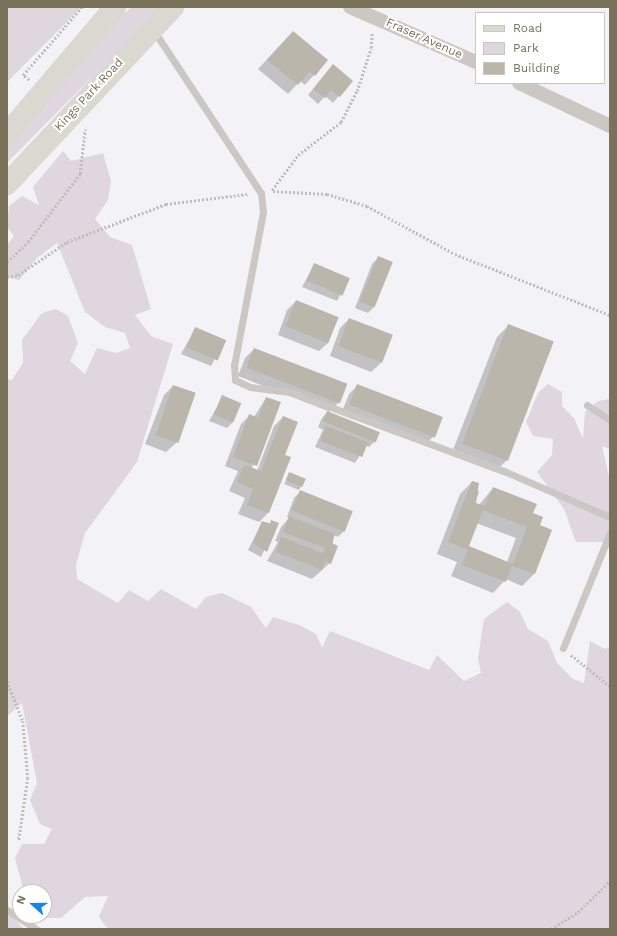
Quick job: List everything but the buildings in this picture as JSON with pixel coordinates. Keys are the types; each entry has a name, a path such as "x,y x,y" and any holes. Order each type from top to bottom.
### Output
{"main road":[{"path":"7,134 115,7"},
{"name":"Kings Park Road","path":"7,184 173,7"}],"street":[{"name":"Fraser Avenue","path":"350,7 475,62"},
{"path":"521,84 610,126"}],"lane":[{"path":"153,28 261,193 264,212 234,365 235,380 250,387 268,387 305,397 504,471 610,517"},
{"path":"587,405 610,420"},
{"path":"563,648 610,533"},
{"path":"7,910 36,929"}],"path":[{"path":"23,75 82,7"},
{"path":"271,192 298,155 341,122 357,91 371,48 373,16"},
{"path":"7,262 28,242 80,174 85,148 82,124"},
{"path":"7,277 18,275 67,242 166,204 287,189 327,194 367,206 455,254 610,315"},
{"path":"563,648 610,686"},
{"path":"7,681 23,721 28,778 19,840"},
{"path":"551,929 578,912 610,881"}],"green space":[{"path":"7,7 82,7 7,82"},
{"path":"132,7 161,7 7,163 7,147 116,20"},
{"path":"63,151 71,161 103,153 111,181 108,200 95,219 110,237 132,245 151,309 135,315 151,336 173,344 137,462 85,533 76,564 77,579 118,603 129,590 148,601 161,589 196,609 206,597 222,593 251,607 266,628 273,617 299,625 316,634 322,648 330,631 429,670 437,655 464,681 481,673 478,658 484,619 507,602 520,612 528,629 548,641 557,663 573,679 584,683 590,641 605,649 610,647 610,929 113,929 106,927 99,917 108,896 85,897 61,918 52,918 52,884 22,884 15,858 22,844 44,844 52,829 40,824 30,800 37,783 22,703 7,716 7,379 12,380 23,363 22,340 42,313 56,309 68,316 78,343 70,361 85,374 97,348 116,353 130,348 125,333 105,327 85,312 57,243 37,258 19,280 7,277 7,245 14,236 7,227 9,206 22,196 39,205 33,187"},
{"path":"548,384 562,392 562,406 574,418 583,439 585,412 598,401 610,399 610,449 602,446 610,481 610,542 576,542 564,509 537,472 552,455 553,439 533,436 526,422 538,393"},
{"path":"7,915 12,917 12,924 19,924 24,929 7,929"}]}
